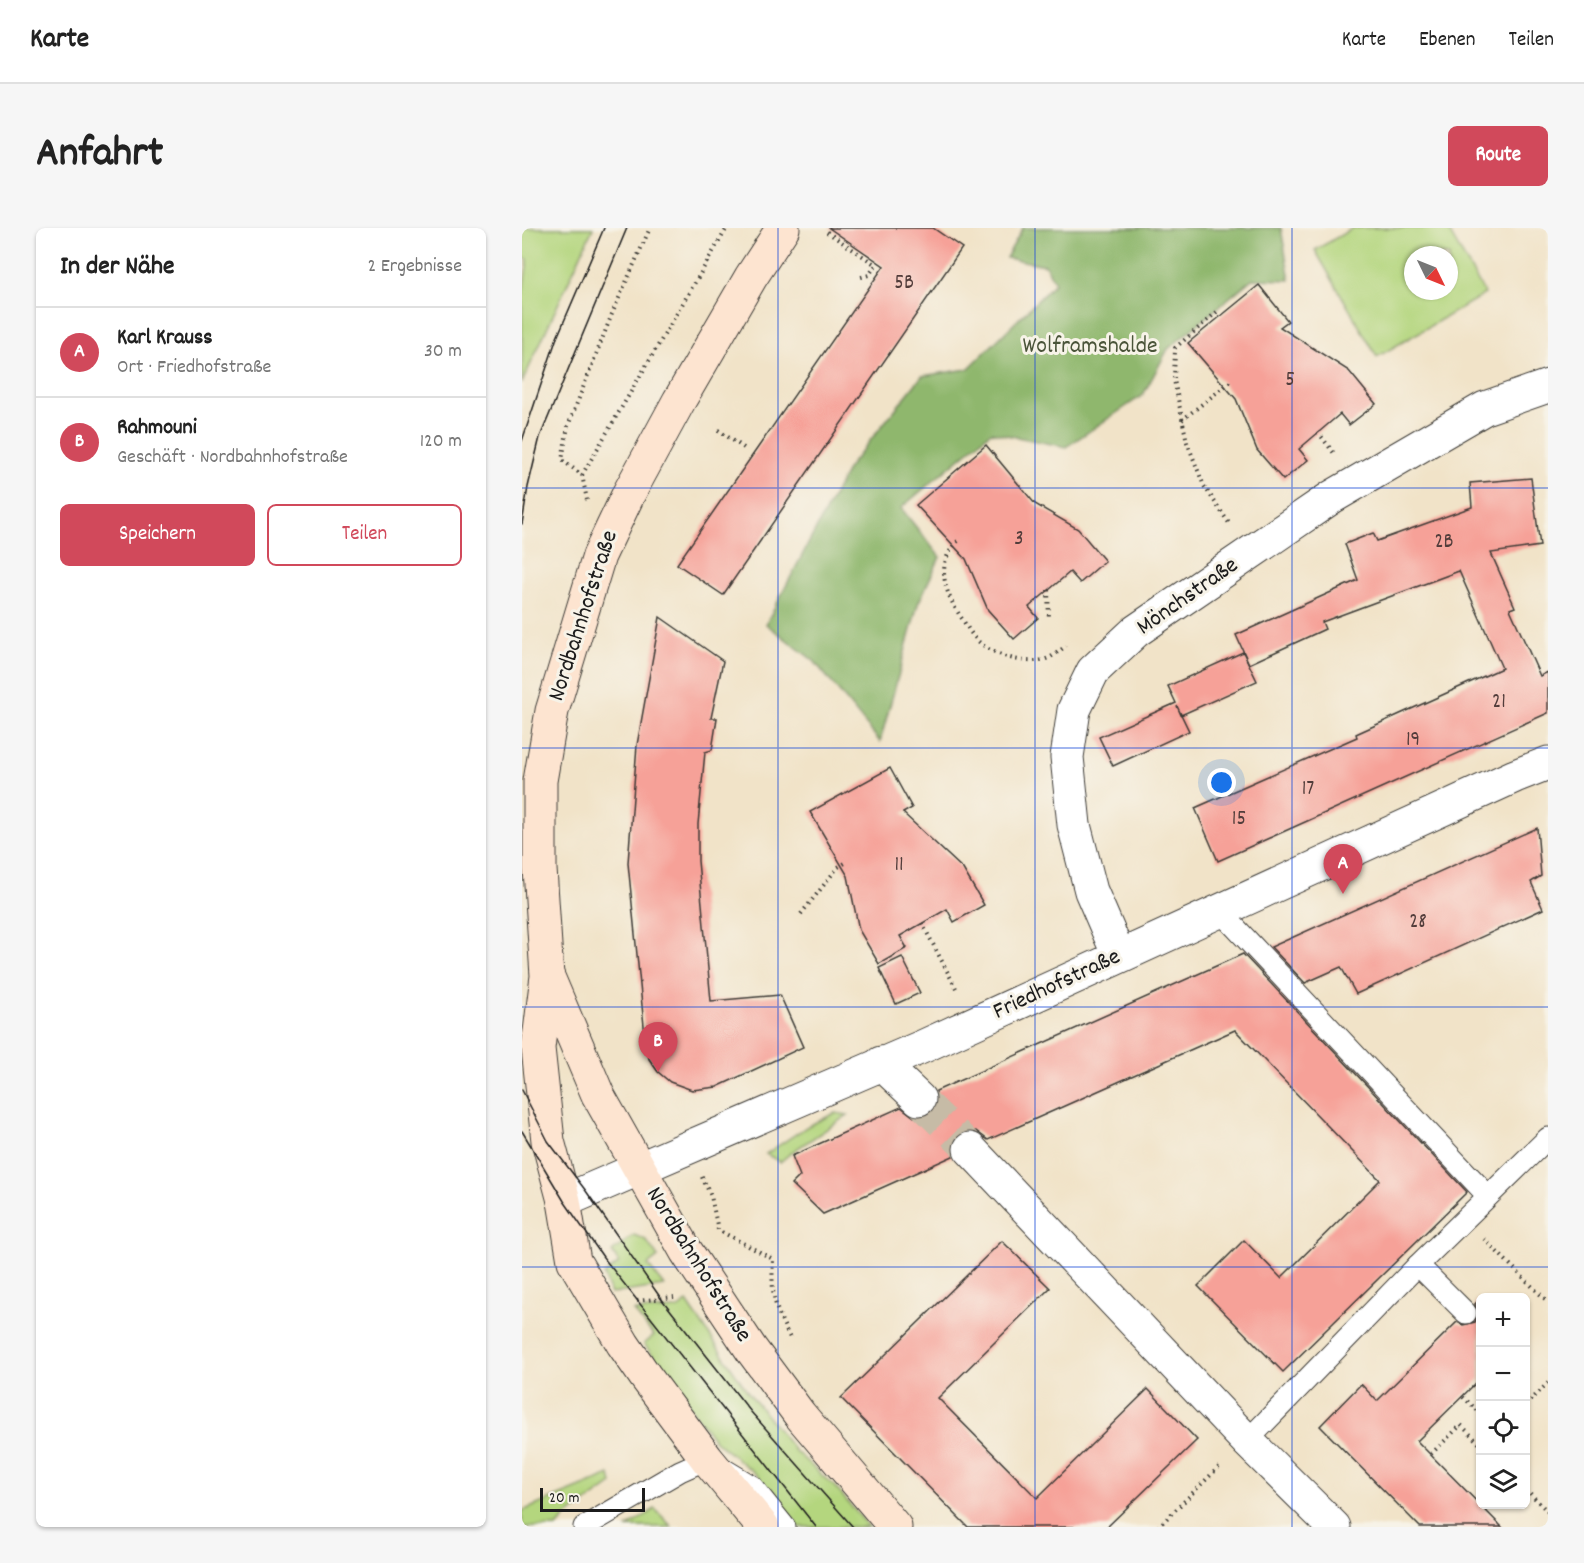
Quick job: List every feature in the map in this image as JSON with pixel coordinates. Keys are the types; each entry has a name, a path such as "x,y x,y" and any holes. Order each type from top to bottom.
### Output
{"street":[{"name":"Nordbahnhofstraße","path":"763,1527 707,1459 623,1344 574,1261 564,1201 548,1141 538,1048 547,976 540,869 540,781 552,711 599,556 629,493 679,401 751,277 783,228"},
{"name":"Mönchstraße","path":"1119,957 1091,891 1074,825 1067,758 1074,710 1093,671 1136,631 1332,497 1485,408 1548,386"},
{"name":"Friedhofstraße","path":"564,1201 924,1046 1515,776 1548,764"},
{"name":"Nordbahnhofstraße","path":"547,976 598,1095 638,1170 686,1251 751,1349 800,1415 895,1527"},
{"path":"881,1064 919,1099"},
{"path":"970,1149 1247,1441 1334,1527"}],"lane":[{"path":"1220,910 1488,1196"},
{"path":"1247,1441 1418,1265 1548,1138"},
{"path":"1418,1265 1466,1313"},
{"path":"584,1527 680,1471 707,1459 752,1486 785,1527"}],"path":[{"path":"650,228 612,314 568,426 562,460 582,475 727,228"},
{"path":"827,232 876,265 869,275 858,278"},
{"path":"1220,317 1217,312 1175,348 1174,380 1187,442 1204,486 1250,554"},
{"path":"1182,420 1230,382"},
{"path":"718,430 744,448"},
{"path":"958,541 944,562 943,581 954,607 977,640 995,652 1022,661 1046,659 1069,644"},
{"path":"1048,591 1049,620"},
{"path":"801,914 838,867 847,862"},
{"path":"922,923 952,981"},
{"path":"689,1146 711,1196 718,1230 773,1259 772,1289 776,1310 792,1344"},
{"path":"1464,1220 1548,1302"},
{"path":"1543,1297 1548,1291"},
{"path":"629,1301 678,1297"},
{"path":"1530,1401 1548,1383"},
{"path":"1463,1397 1476,1409"},
{"path":"1431,1454 1461,1425 1476,1440"},
{"path":"1158,1527 1247,1441"},
{"path":"1530,1493 1548,1512"}],"green space":[{"path":"522,228 593,228 522,383 522,298 528,259 522,258"},
{"name":"Wolframshalde","path":"1023,228 1281,228 1290,280 1252,279 1168,349 1143,395 1066,447 991,432 901,508 940,557 918,604 880,742 814,661 766,624 848,468 922,376 968,369 1055,283 1045,265 1006,258"},
{"path":"1353,228 1447,228 1457,246 1404,246 1404,300 1458,300 1458,247 1485,294 1377,357 1315,250"},
{"path":"835,1113 848,1115 780,1162 766,1154 808,1126"},
{"path":"634,1235 646,1240 658,1257 648,1265 664,1286 611,1294 604,1275 619,1263 612,1252"},
{"path":"687,1302 748,1392 795,1451 835,1487 869,1527 798,1527 758,1476 715,1441 644,1344 654,1336 634,1311 677,1309"},
{"path":"610,1475 612,1484 567,1516 557,1527 522,1527 522,1511"},
{"path":"655,1509 672,1527 628,1527"}],"building":[{"path":"829,228 933,228 962,248 723,595 677,564 884,266"},
{"path":"1259,285 1288,321 1280,327 1349,371 1376,404 1349,425 1340,414 1299,449 1308,460 1283,480 1257,450 1236,399 1188,343"},
{"path":"986,445 1035,504 1078,529 1105,561 1080,583 1070,572 1029,607 1038,618 1014,639 988,610 966,559 916,505"},
{"path":"1531,478 1540,546 1491,553 1515,607 1510,609 1540,676 1548,672 1548,713 1218,861 1195,808 1357,737 1356,734 1502,668 1459,571 1322,622 1325,629 1249,664 1236,635 1358,580 1345,544 1373,533 1377,541 1472,507 1470,483"},
{"path":"660,617 723,661 711,718 717,718 712,750 705,752 698,824 698,861 711,1001 780,995 803,1047 717,1087 692,1090 670,1082 658,1072 649,1059 628,863 637,745"},
{"path":"1243,652 1257,681 1181,715 1189,731 1113,766 1099,737 1176,703 1168,686"},
{"path":"890,768 912,808 903,813 963,869 984,905 954,922 947,909 900,936 907,948 879,964 859,930 848,876 810,812"},
{"path":"1537,828 1541,876 1531,882 1543,909 1356,994 1341,967 1305,983 1271,947"},
{"path":"1243,954 1467,1192 1283,1372 1198,1286 1244,1240 1281,1278 1380,1180 1235,1030 988,1140 976,1131 965,1131 958,1135 952,1143 953,1156 823,1214 792,1184 800,1176 792,1156 901,1107 914,1117 925,1117 937,1104 936,1091"},
{"path":"902,957 920,993 896,1004 879,968"},
{"path":"1002,1241 1050,1288 938,1398 1037,1498 1148,1389 1197,1440 1107,1527 968,1527 841,1398"},
{"path":"1476,1320 1476,1383 1417,1441 1476,1501 1476,1509 1484,1509 1502,1527 1420,1527 1320,1426 1361,1384 1377,1401 1457,1322 1463,1325"}],"tunnel":[{"path":"919,1099 970,1149"}],"tram line":[{"path":"522,441 556,340 604,228"},
{"path":"522,524 540,437 627,228"},
{"path":"522,1090 548,1141 660,1297 751,1412 853,1527"},
{"path":"522,1131 564,1201 603,1257 816,1527"}],"place":[{"name":"Karl Krauss","path":"1343,894"},
{"name":"Rahmouni","path":"658,1072"}]}
